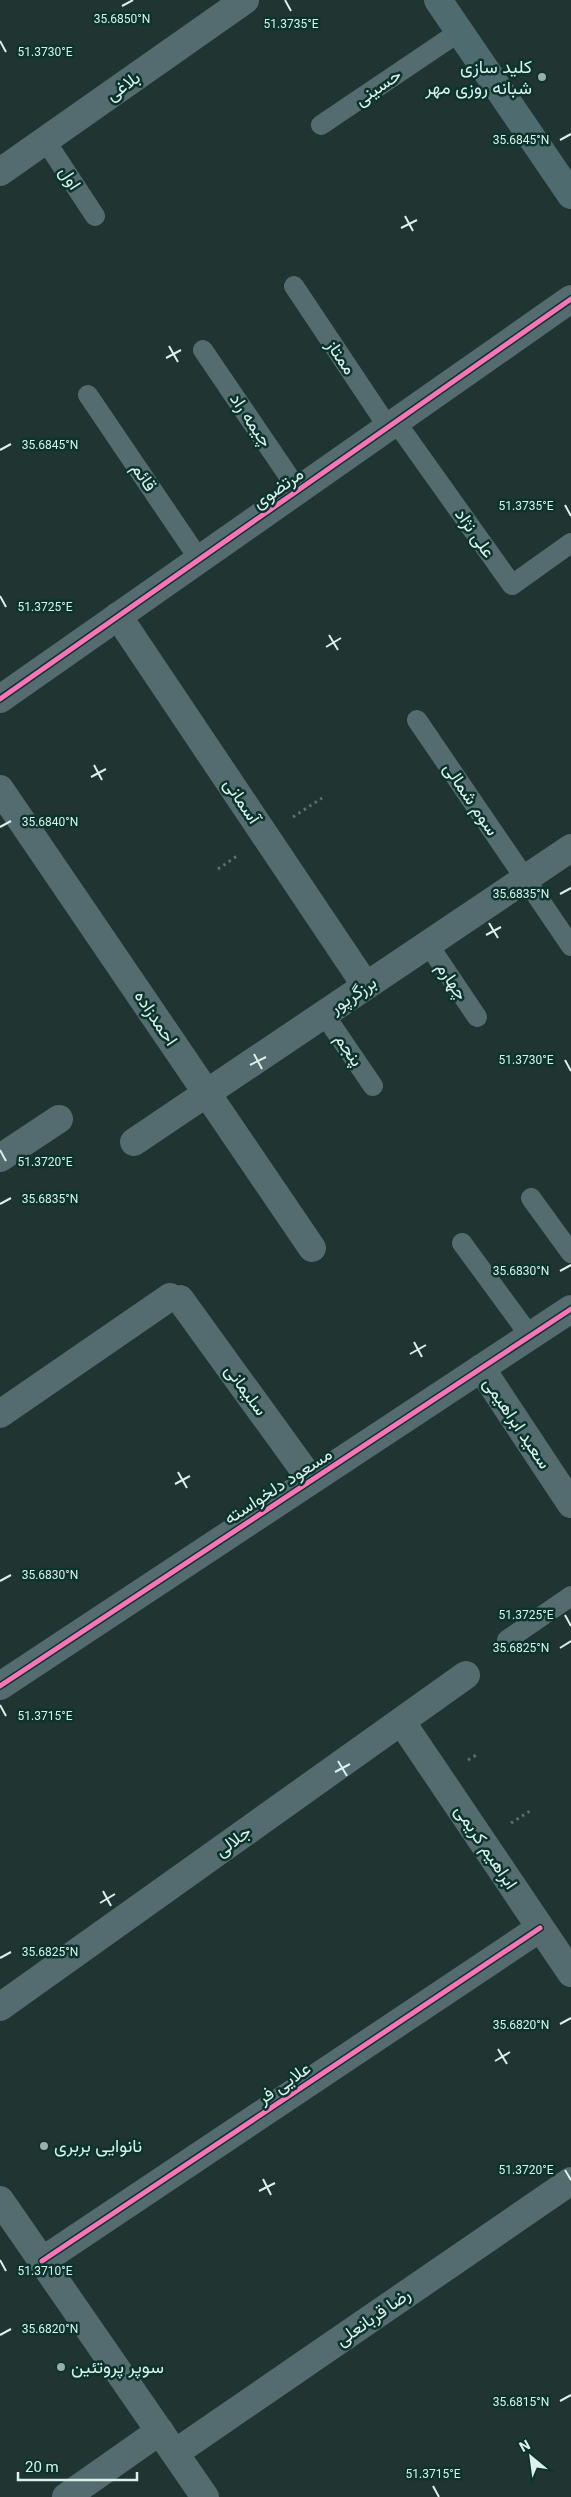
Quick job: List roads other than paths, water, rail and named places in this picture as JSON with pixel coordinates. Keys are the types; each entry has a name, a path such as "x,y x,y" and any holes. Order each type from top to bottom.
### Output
{"main road":[{"path":"438,0 571,195"}],"street":[{"name":"بلاغی","path":"3,164 45,140 245,0"},
{"name":"مرتضوی","path":"0,699 571,298"},
{"name":"آسمانی","path":"118,616 366,986"},
{"name":"احمدزاده","path":"0,789 312,1248"},
{"name":"برزگرپور","path":"134,1142 571,848"},
{"path":"0,1158 59,1119"},
{"name":"سلیمانی","path":"0,1414 175,1298 311,1480"},
{"name":"مسعود دلخواسته","path":"0,1686 571,1309"},
{"name":"سعید ابراهیمی","path":"480,1368 571,1504"},
{"name":"جلالی","path":"0,2007 466,1675"},
{"name":"ابراهیم کریمی","path":"401,1721 571,1973"},
{"name":"علایی فر","path":"42,2261 540,1928"},
{"name":"رضا قربانعلی","path":"175,2454 571,2181"},
{"path":"0,2200 205,2497"},
{"path":"66,2497 160,2431"}],"lane":[{"name":"حسینی","path":"321,125 459,32"},
{"name":"اول","path":"45,140 95,216"},
{"name":"ممتاز","path":"294,286 392,424"},
{"name":"چیمه راد","path":"203,350 298,490"},
{"name":"قائم","path":"88,395 199,560"},
{"name":"علی نژاد","path":"392,424 512,585 571,543"},
{"name":"سوم شمالی","path":"417,720 571,946"},
{"name":"چهارم","path":"428,944 477,1017"},
{"name":"پنجم","path":"324,1014 373,1086"},
{"path":"531,1198 571,1253"},
{"path":"462,1243 530,1336"},
{"path":"506,1640 571,1596"}],"place":[{"name":"کلید سازی شبانه روزی مهر","path":"542,77"},
{"name":"نانوایی بربری","path":"44,2146"},
{"name":"سوپر پروتئین","path":"61,2367"}]}
